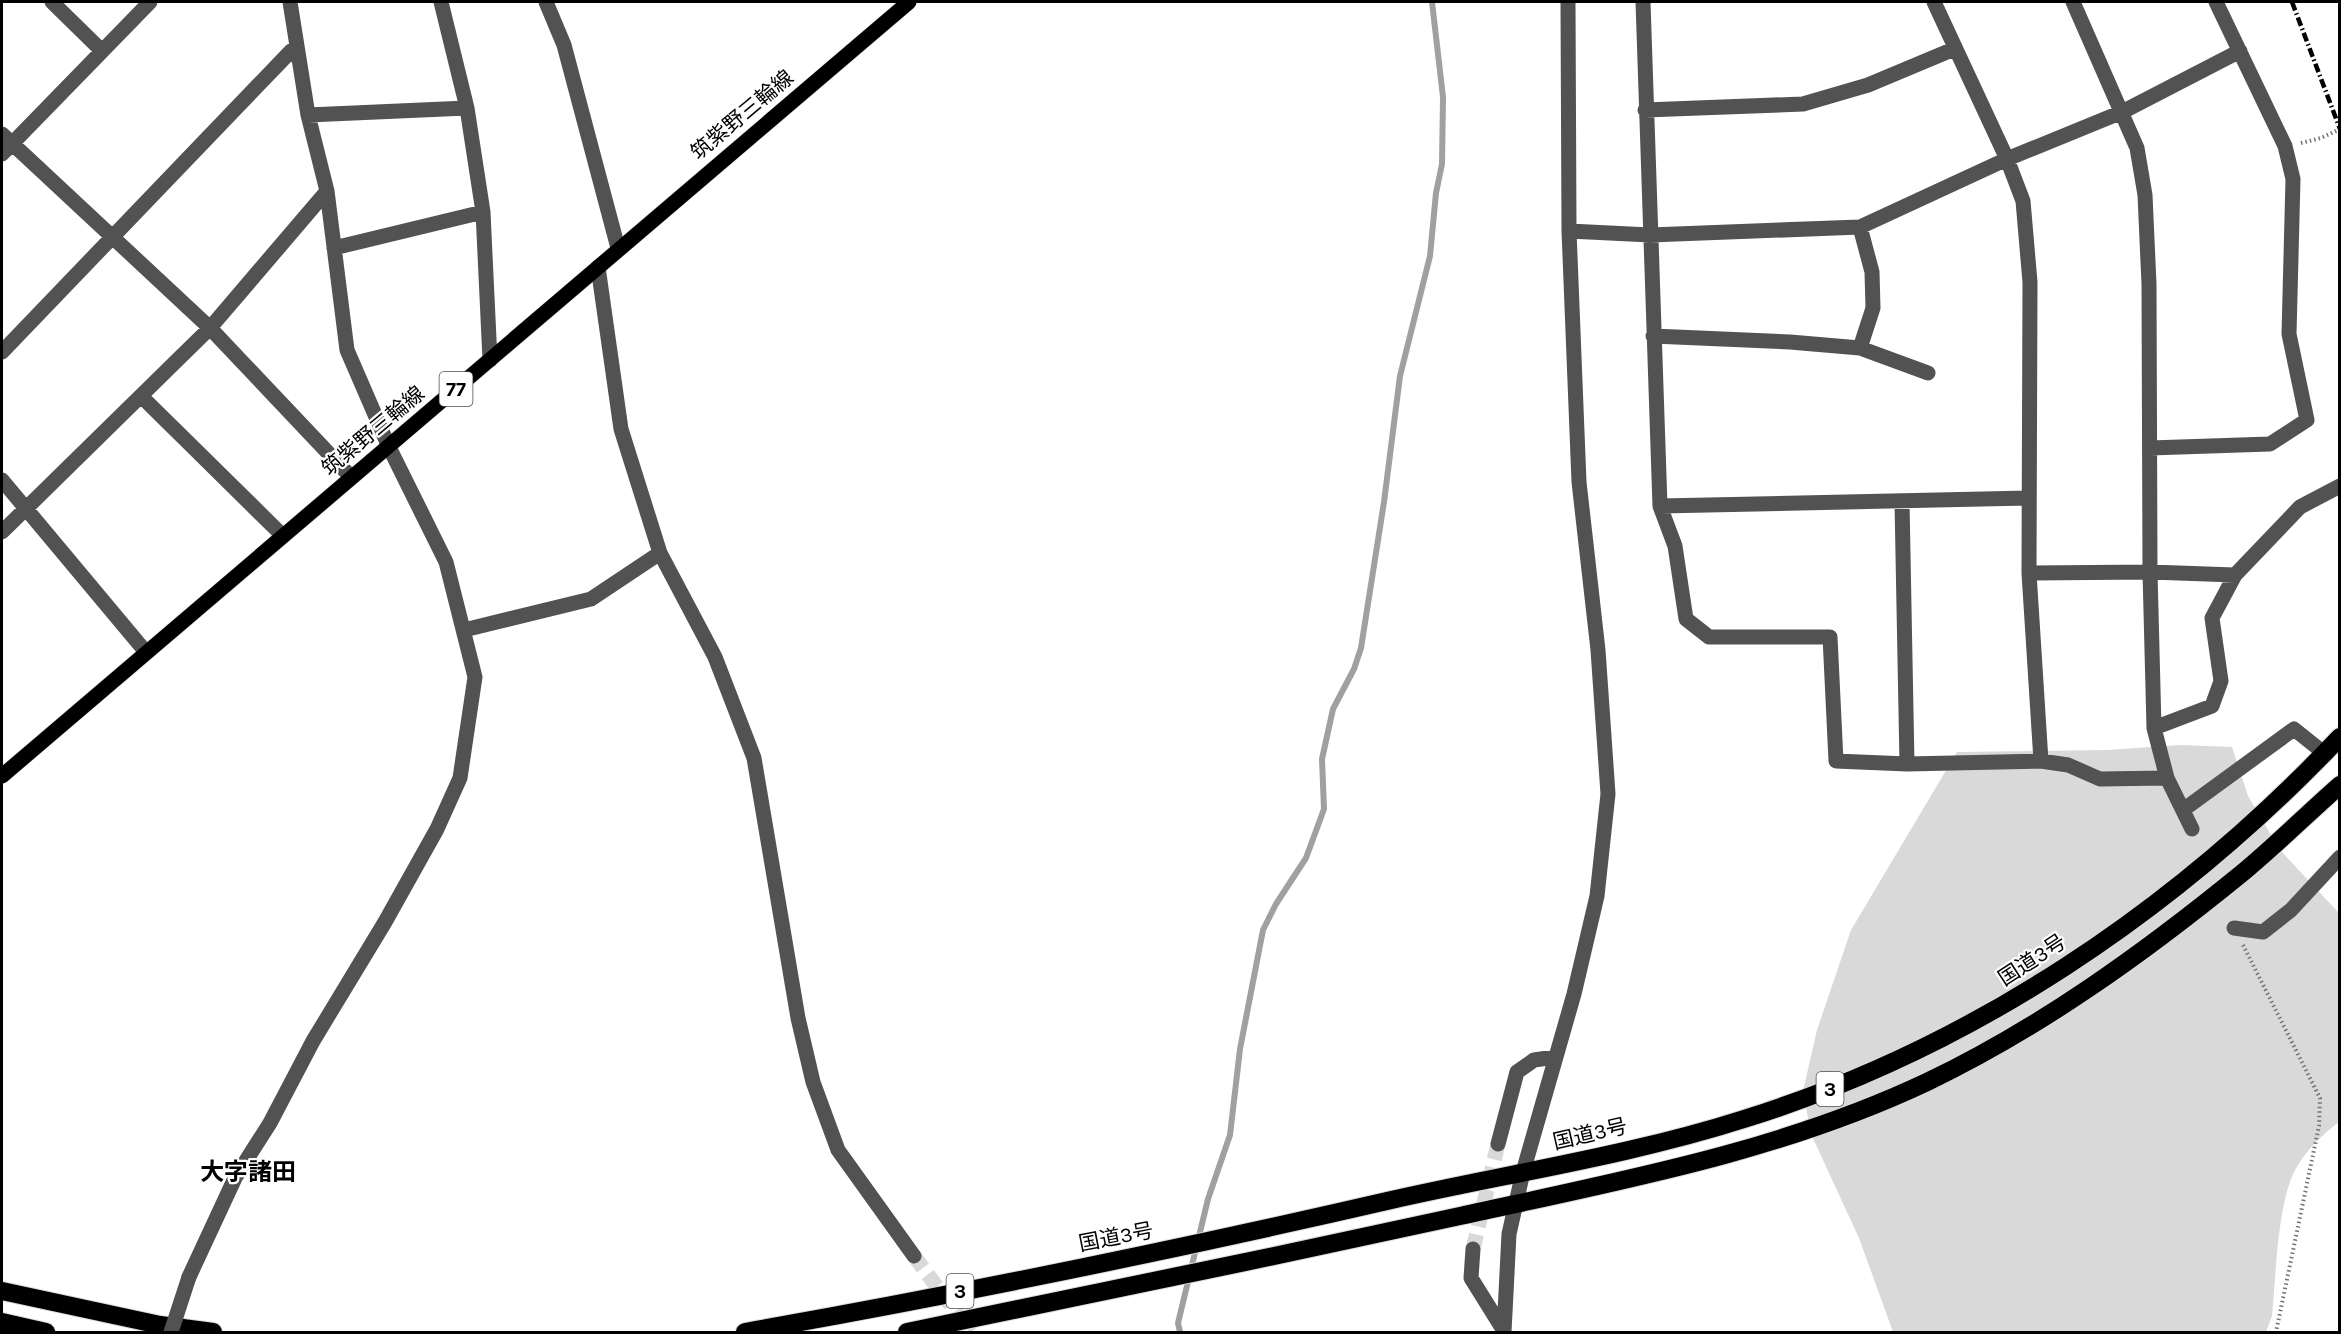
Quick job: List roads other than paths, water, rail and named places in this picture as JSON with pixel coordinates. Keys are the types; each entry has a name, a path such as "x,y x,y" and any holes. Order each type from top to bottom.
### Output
{"highway":[{"name":"国道3号","path":"745,1332 1225,1238 1571,1163 1741,1120 1842,1085 2018,997 2138,917 2224,848 2340,737"},
{"name":"3","path":"906,1332 1216,1270 1516,1204 1748,1150 1844,1119 1929,1081 2031,1026 2152,943 2243,872 2340,784"},
{"path":"2,1291 160,1325 213,1332"},
{"path":"2,1322 46,1332"}],"main road":[{"name":"筑紫野三輪線","path":"2,776 145,651 389,447 618,248 909,2"}],"street":[{"path":"52,2 102,51"},
{"path":"150,2 5,144 113,238 210,328 351,477"},
{"path":"171,1332 189,1277 235,1178 270,1123 313,1041 438,829 460,778 475,677 446,562 389,447 347,350 327,191 309,115 290,2"},
{"path":"441,2 467,108 483,212 490,360"},
{"path":"546,2 564,45 618,248"},
{"path":"1504,1332 1509,1234 1523,1172 1598,896 1608,794 1598,650 1579,482 1569,231 1568,2"},
{"path":"1642,2 1660,506 1675,546 1686,619 1709,637 1830,638 1836,761 1907,764 2041,761 2068,765 2100,779 2167,778"},
{"path":"1934,2 2007,159 2023,201 2030,282 2029,573 2041,761"},
{"path":"2073,2 2136,148 2145,195 2149,284 2150,572 2154,728 2167,778 2192,829"},
{"path":"2150,448 2270,444 2307,420 2289,334 2293,179 2285,146 2216,2"},
{"path":"1645,110 1803,104 1868,85 1954,49"},
{"path":"2,352 291,51"},
{"path":"1569,231 1650,235 1860,227 2007,159 2122,112 2240,51"},
{"path":"309,115 467,108"},
{"path":"2,532 210,328 327,191"},
{"path":"334,248 483,212"},
{"path":"1860,227 1872,272 1873,308 1860,348"},
{"path":"598,267 621,429 660,554 715,657 754,758 798,1018 813,1082 838,1150 914,1256"},
{"path":"1653,336 1790,342 1860,348 1928,373"},
{"path":"141,397 282,535"},
{"path":"2,480 145,651"},
{"path":"2154,728 2212,706 2221,681 2212,618 2235,575 2300,507 2340,486"},
{"path":"1660,506 2028,498"},
{"path":"1902,502 1907,764"},
{"path":"464,630 591,599 660,554"},
{"path":"2029,573 2150,572 2235,575"},
{"path":"2183,810 2294,729 2325,753"},
{"path":"2234,928 2263,932 2291,909 2340,857"},
{"path":"1498,1144 1517,1072 1534,1060 1555,1057"},
{"path":"1473,1249 1471,1278 1504,1332"}],"waterway":[{"path":"1180,1332 1178,1323 1208,1199 1230,1135 1240,1049 1263,930 1276,904 1306,858 1324,809 1322,759 1333,709 1354,669 1361,648 1384,502 1400,376 1430,256 1436,193 1442,164 1443,97 1432,2"}],"tunnel":[{"path":"2192,829 2234,928"},
{"path":"1473,1249 1498,1144"},
{"path":"914,1256 971,1332"}],"railway":[{"path":"2292,2 2340,129"}],"district":[{"name":"大字諸田","path":"248,1172"}]}
